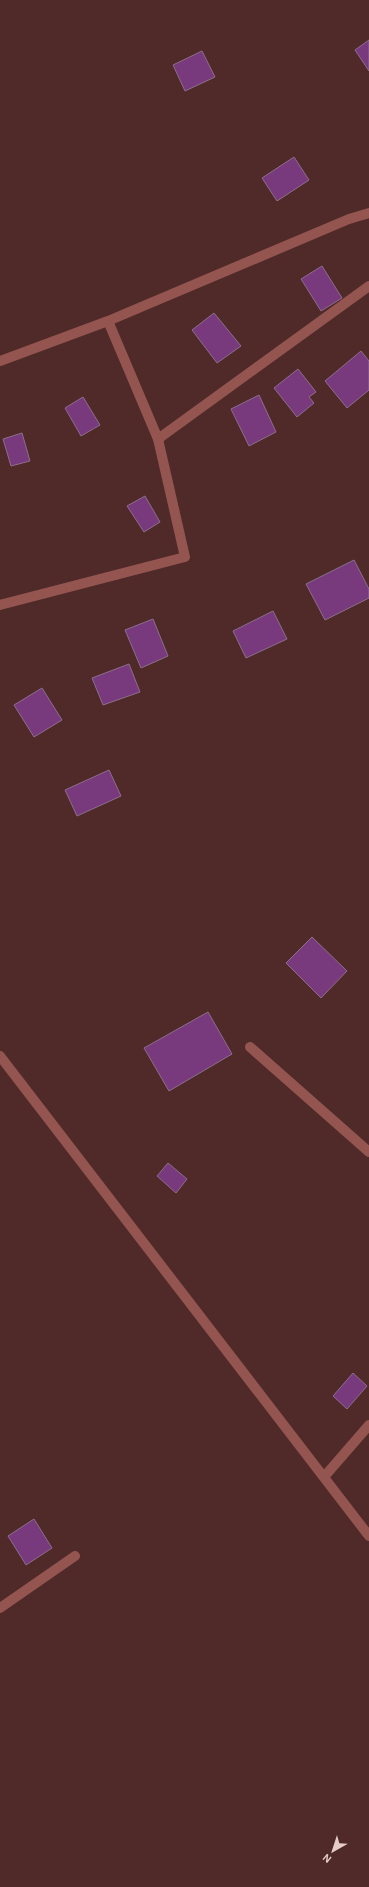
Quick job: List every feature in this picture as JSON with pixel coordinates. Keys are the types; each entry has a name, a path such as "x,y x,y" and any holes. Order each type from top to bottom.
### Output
{"street":[{"path":"0,361 108,321 349,219 369,213"},
{"path":"158,439 369,286"},
{"path":"0,605 185,558 158,439 108,321"},
{"path":"250,1047 368,1150"},
{"path":"0,1056 369,1536"},
{"path":"324,1477 369,1425"},
{"path":"0,1608 75,1556"}],"building":[{"path":"369,40 369,71 355,50"},
{"path":"202,51 215,77 185,91 173,65"},
{"path":"294,157 309,180 277,201 262,178"},
{"path":"322,266 342,298 321,311 301,279"},
{"path":"214,313 241,346 217,363 192,330"},
{"path":"361,351 369,361 369,390 347,408 325,381"},
{"path":"298,369 316,392 309,397 314,403 297,417 274,388"},
{"path":"259,395 276,432 249,446 231,409"},
{"path":"83,397 100,425 81,436 65,408"},
{"path":"22,433 30,461 11,466 3,439"},
{"path":"145,496 160,522 144,532 127,506"},
{"path":"354,560 369,589 369,598 325,620 306,584"},
{"path":"273,611 287,639 246,658 233,631"},
{"path":"153,619 168,656 141,668 125,630"},
{"path":"129,664 140,692 103,705 92,678"},
{"path":"42,688 62,720 34,737 14,705"},
{"path":"109,770 121,796 77,816 65,790"},
{"path":"312,937 347,971 321,998 286,963"},
{"path":"208,1012 232,1054 169,1091 144,1048"},
{"path":"168,1163 187,1179 176,1193 157,1176"},
{"path":"353,1373 367,1386 347,1409 333,1396"},
{"path":"34,1519 52,1548 26,1565 8,1536"}]}
